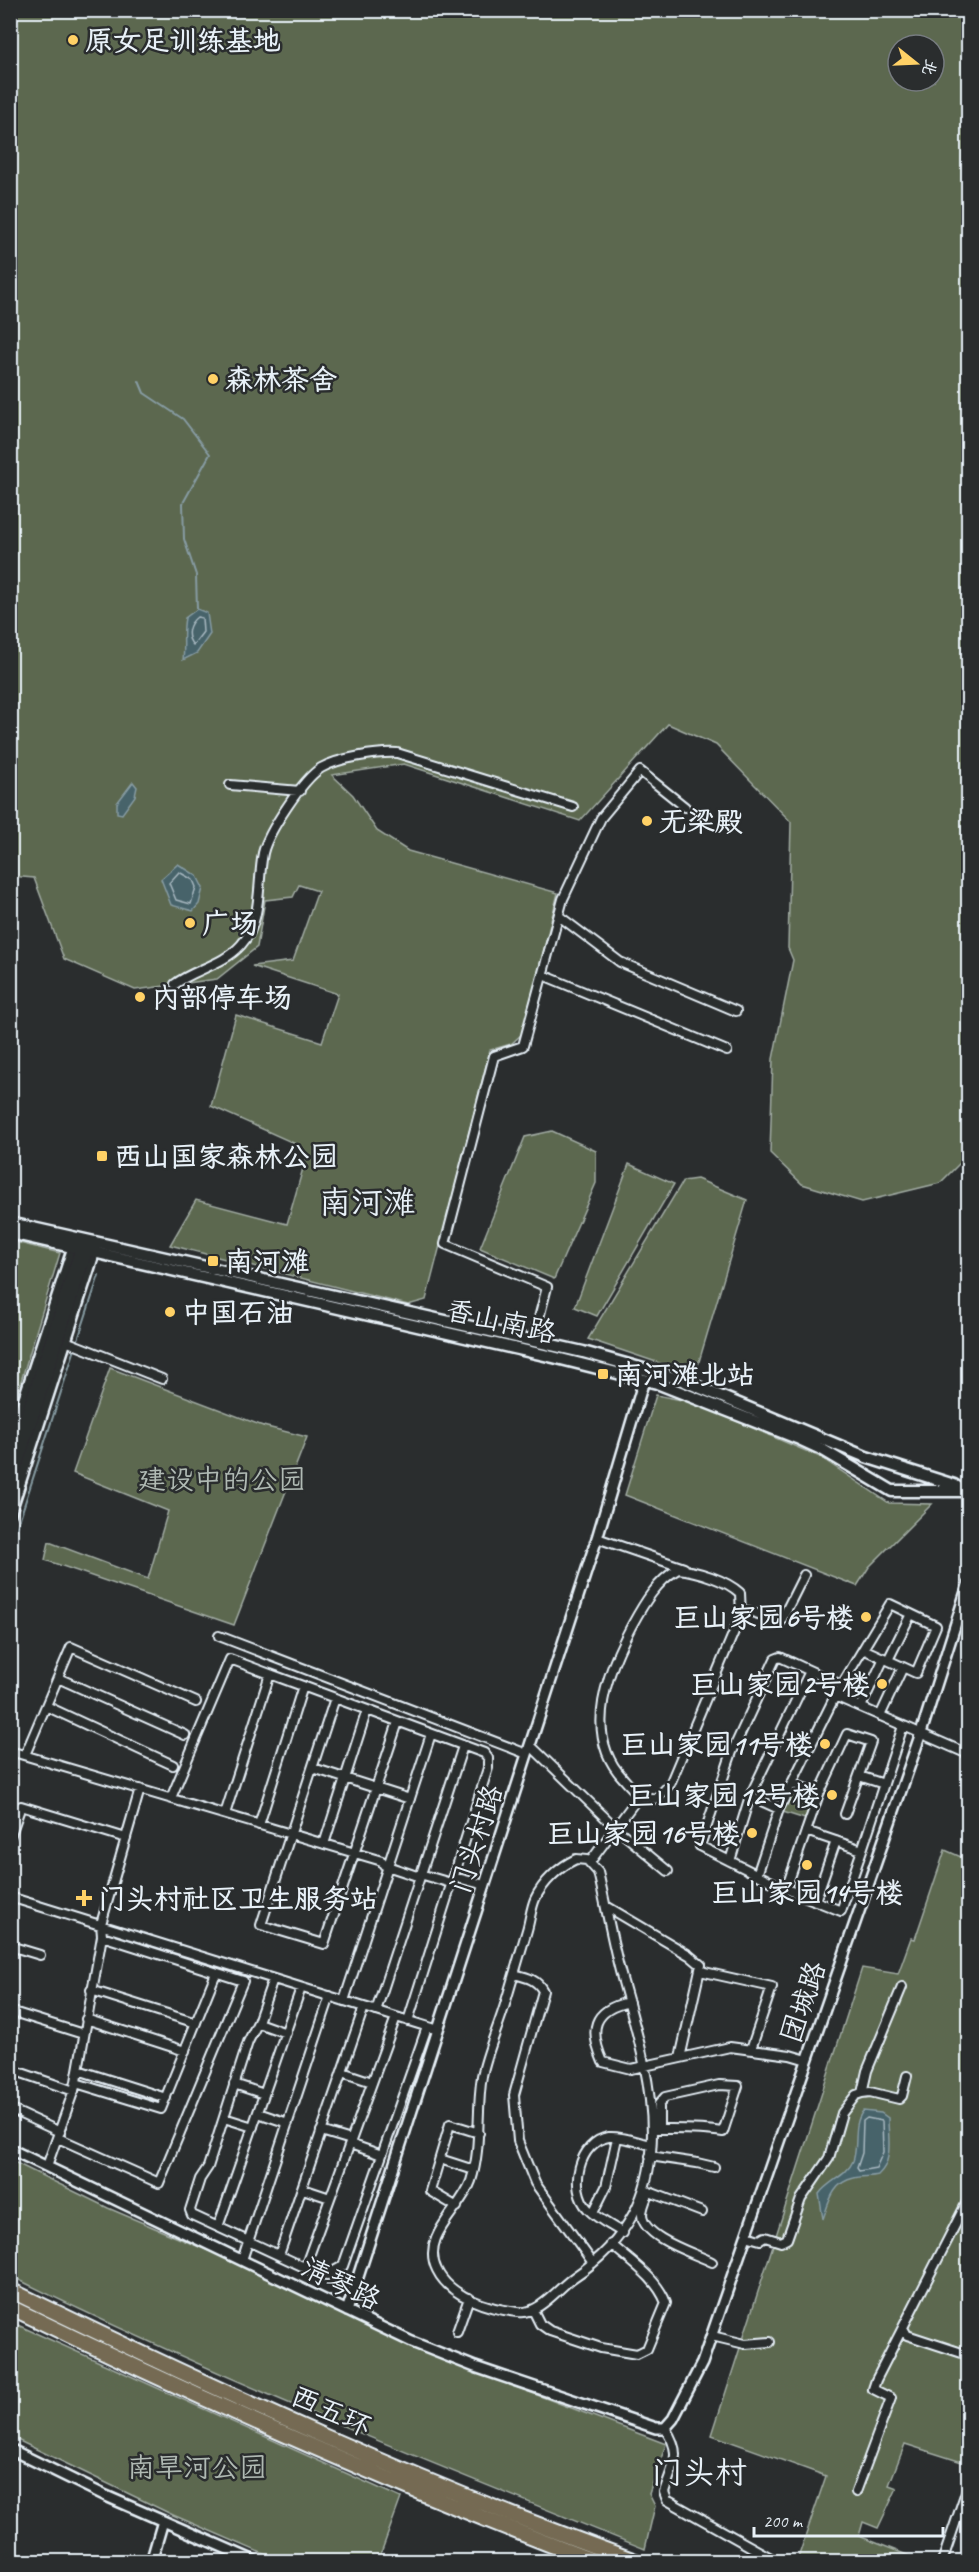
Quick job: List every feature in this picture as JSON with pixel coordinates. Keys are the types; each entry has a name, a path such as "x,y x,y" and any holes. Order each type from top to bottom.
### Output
{"highway":[{"name":"西五环","path":"10,2290 200,2381 328,2438 527,2520 638,2562"},
{"name":"西五环","path":"10,2307 334,2457 596,2562"}],"main road":[{"name":"香山南路","path":"10,1223 85,1246 644,1380 797,1438 823,1450 892,1491 966,1492"},
{"name":"香山南路","path":"10,1233 85,1246 605,1358 679,1379 844,1449 954,1485 966,1492"},
{"path":"10,1488 63,1340 85,1246"},
{"path":"10,1464 85,1246"}],"street":[{"path":"175,984 187,975 221,961 242,945 252,927 257,910 266,840 300,791 321,768 390,753 573,807"},
{"path":"532,1341 547,1287 445,1244 494,1056 523,1046 563,899 601,818 640,771 685,807"},
{"path":"230,785 300,791"},
{"path":"559,916 620,962 736,1011"},
{"path":"543,975 727,1051"},
{"path":"10,1442 85,1246"},
{"path":"10,1514 63,1340 162,1379"},
{"name":"门头村路","path":"347,2311 597,1538 644,1380"},
{"path":"597,1538 688,1570 733,1586 740,1593 741,1615 670,1784 656,1799 639,1796 618,1773 610,1760 602,1726 603,1701 614,1663 625,1638 650,1595 671,1573 678,1569 688,1570"},
{"path":"742,1609 781,1622 804,1575"},
{"name":"团城路","path":"665,2428 674,2419 702,2363 712,2336 921,1733 969,1585"},
{"path":"758,1875 779,1809 840,1685 890,1605 936,1626 916,1673 863,1649"},
{"path":"861,1707 911,1614"},
{"path":"219,1636 528,1749 668,1871"},
{"path":"25,1755 71,1647 196,1702"},
{"path":"840,1685 780,1657 775,1659 732,1752 700,1846 786,1889 841,1911 903,1726"},
{"path":"171,1798 230,1659 484,1753 489,1764 408,2021"},
{"path":"880,1716 903,1667"},
{"path":"730,1861 750,1796 810,1671"},
{"path":"225,1815 270,1674"},
{"path":"58,1678 185,1735"},
{"path":"259,1825 303,1686"},
{"path":"835,1696 969,1754"},
{"path":"335,1698 261,1925 324,1944 398,1722"},
{"path":"46,1706 173,1764"},
{"path":"324,1844 367,1710"},
{"path":"344,2001 431,1734"},
{"path":"786,1889 819,1794 847,1734 871,1742 845,1814"},
{"path":"376,2011 463,1746"},
{"path":"10,1751 382,1861 388,1866 417,1876 420,1874 451,1883 454,1877"},
{"path":"313,1768 410,1799"},
{"path":"859,1776 884,1784"},
{"path":"792,1783 819,1794"},
{"path":"47,2166 75,2087 102,1936 101,1924 140,1789"},
{"path":"590,1862 639,1796"},
{"path":"750,1796 779,1809"},
{"path":"10,1837 21,1806 126,1838"},
{"path":"806,1831 862,1850"},
{"path":"814,1900 836,1841"},
{"path":"646,2191 623,2233 593,2263 533,2310 522,2313 505,2310 469,2298 448,2286 435,2268 433,2247 443,2223 457,2207 471,2182 479,2133 479,2097 483,2074 535,1899 562,1866 576,1859 590,1862 598,1872 646,2066 656,2130"},
{"path":"454,1877 485,1885"},
{"path":"10,1897 438,2030"},
{"path":"606,1906 689,1955 701,1965 680,2058"},
{"path":"10,2109 159,2183 243,1981 102,1936"},
{"path":"10,1946 40,1955"},
{"path":"700,1971 772,1987 751,2049"},
{"path":"10,2069 161,2109 216,1973"},
{"path":"514,1974 540,1984 543,1991 514,2095 518,2141 535,2183 593,2263"},
{"path":"273,1979 258,2023 248,2042 208,2168 200,2179 190,2210 192,2215 327,2275 343,2266 427,2026"},
{"path":"862,2093 867,2071 902,1987"},
{"path":"218,2227 301,1988"},
{"path":"91,1990 196,2023"},
{"path":"242,2260 330,1996"},
{"path":"629,2002 610,2007 601,2014 594,2025 597,2049 603,2062 631,2069 730,2047 807,2060"},
{"path":"279,2255 364,2007"},
{"path":"10,2011 83,2034"},
{"path":"305,2267 396,2017"},
{"path":"86,2019 184,2051"},
{"path":"258,2023 286,2033"},
{"path":"78,2070 166,2098"},
{"path":"342,2072 372,2082"},
{"path":"746,2236 760,2240 765,2237 781,2242 787,2239 801,2199 829,2158 842,2113 856,2095 862,2093 870,2092 899,2099 902,2096 907,2076"},
{"path":"234,2084 264,2094"},
{"path":"656,2130 698,2129 723,2132 738,2086 719,2085 664,2097 659,2104 656,2130 651,2145 642,2217 645,2225 666,2241 712,2262"},
{"path":"258,2113 288,2123"},
{"path":"224,2118 253,2127"},
{"path":"457,2207 430,2191 450,2124 479,2133"},
{"path":"321,2131 382,2155"},
{"path":"623,2233 592,2213 579,2196 576,2187 581,2165 587,2152 596,2143 609,2137 651,2145"},
{"path":"592,2213 606,2187 617,2138"},
{"name":"清琴路","path":"10,2149 412,2342 475,2367 656,2428 665,2428"},
{"path":"650,2156 714,2167"},
{"path":"440,2159 474,2170"},
{"path":"303,2188 330,2198"},
{"path":"646,2191 702,2212"},
{"path":"856,2492 891,2397 873,2389 969,2200"},
{"path":"533,2310 540,2324 550,2331 619,2351 637,2354 647,2349 666,2303 662,2292 652,2280 611,2244"},
{"path":"457,2332 469,2298"},
{"path":"903,2328 907,2335 969,2355"},
{"path":"712,2336 745,2344 770,2342"},
{"path":"665,2428 675,2443 677,2453 664,2492 667,2500 778,2562"},
{"path":"10,2449 105,2496 257,2562"},
{"path":"942,2562 969,2486"},
{"path":"151,2562 163,2521"}],"green space":[{"path":"10,11 968,11 968,1155 940,1183 862,1202 802,1184 770,1153 773,1059 793,960 788,948 791,822 716,745 668,724 580,821 404,764 332,775 353,795 377,831 408,851 558,893 523,1033 511,1044 490,1050 426,1300 408,1305 170,1245 196,1200 287,1224 306,1158 296,1144 211,1106 236,1015 322,1042 338,994 252,966 293,961 318,891 299,885 293,897 265,900 257,947 217,979 135,990 64,959 34,878 11,876"},
{"path":"552,1131 596,1151 596,1183 554,1279 480,1248 525,1137"},
{"path":"629,1164 674,1184 597,1316 575,1307"},
{"path":"697,1179 747,1200 695,1375 588,1339 683,1181"},
{"path":"10,1241 60,1253 11,1414"},
{"name":"建设中的公园","path":"110,1368 263,1426 307,1437 234,1625 45,1560 49,1542 148,1579 168,1511 73,1473"},
{"path":"656,1395 692,1402 820,1457 889,1503 932,1504 869,1567 857,1586 625,1495"},
{"path":"790,1787 810,1793 811,1799 805,1819 780,1811"},
{"path":"945,1850 968,1860 968,2464 905,2444 889,2485 897,2488 878,2528 863,2522 859,2536 922,2561 797,2561 826,2476 712,2435 862,1968 898,1974 911,1938 915,1939"},
{"path":"10,2160 108,2208 244,2266 409,2346 666,2444 649,2494 655,2506 645,2549 246,2385 11,2276"},
{"name":"南旱河公园","path":"11,2322 401,2498 378,2561 280,2561 173,2515 11,2437"}],"water":[{"path":"197,609 207,613 210,634 197,653 183,660 185,618"},
{"path":"133,782 137,787 135,796 122,814 117,813 117,803"},
{"path":"178,864 197,876 203,888 199,904 193,911 171,905 161,879"},
{"path":"863,2111 881,2113 888,2118 889,2148 886,2163 878,2175 854,2178 841,2184 833,2194 823,2219 819,2194 846,2171 853,2161 858,2122"}],"waterway":[{"path":"139,381 144,393 183,419 210,454 183,503 184,539 196,575 197,609"},
{"path":"10,1549 99,1275"}],"place":[{"name":"原女足训练基地","path":"73,40"},
{"name":"森林茶舍","path":"213,379"},
{"name":"无梁殿","path":"647,821"},
{"name":"广场","path":"190,923"},
{"name":"内部停车场","path":"140,997"},
{"name":"西山国家森林公园","path":"102,1156"},
{"name":"南河滩","path":"213,1261"},
{"name":"中国石油","path":"170,1312"},
{"name":"南河滩北站","path":"603,1374"},
{"name":"巨山家园6号楼","path":"866,1617"},
{"name":"巨山家园2号楼","path":"882,1684"},
{"name":"巨山家园11号楼","path":"825,1744"},
{"name":"巨山家园12号楼","path":"832,1795"},
{"name":"巨山家园16号楼","path":"752,1833"},
{"name":"巨山家园14号楼","path":"807,1865"},
{"name":"门头村社区卫生服务站","path":"84,1898"}],"district":[{"name":"南河滩","path":"367,1202"},
{"name":"门头村","path":"699,2472"}]}
